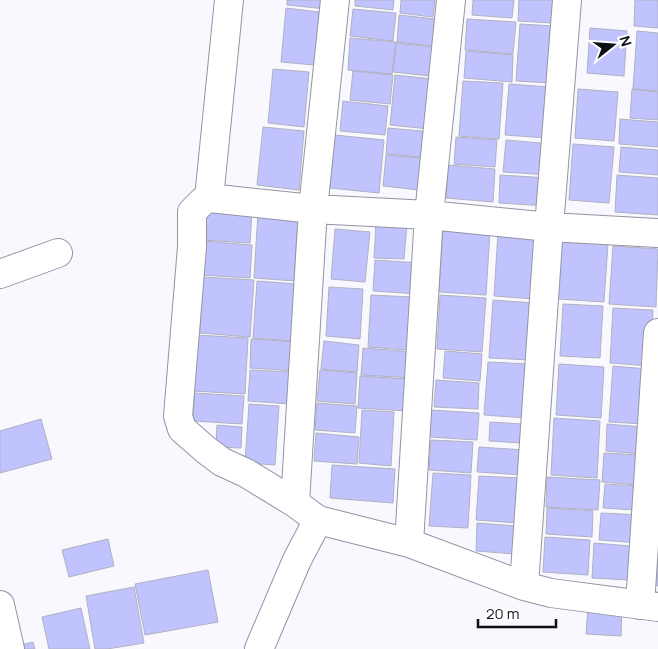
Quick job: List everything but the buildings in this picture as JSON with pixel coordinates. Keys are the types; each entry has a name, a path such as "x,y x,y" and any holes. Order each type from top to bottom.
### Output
{"street":[{"path":"209,198 229,0"},
{"path":"295,503 313,209 335,0"},
{"path":"409,543 429,215 451,0"},
{"path":"524,586 567,0"},
{"path":"658,233 549,227 429,215 313,209 209,198 192,212 192,247 178,416 182,429 222,462 246,473 295,503 318,520 409,543 524,586 551,593 649,606 658,332"},
{"path":"0,274 58,253"},
{"path":"259,649 297,560 318,520"},
{"path":"0,604 10,649"}]}
